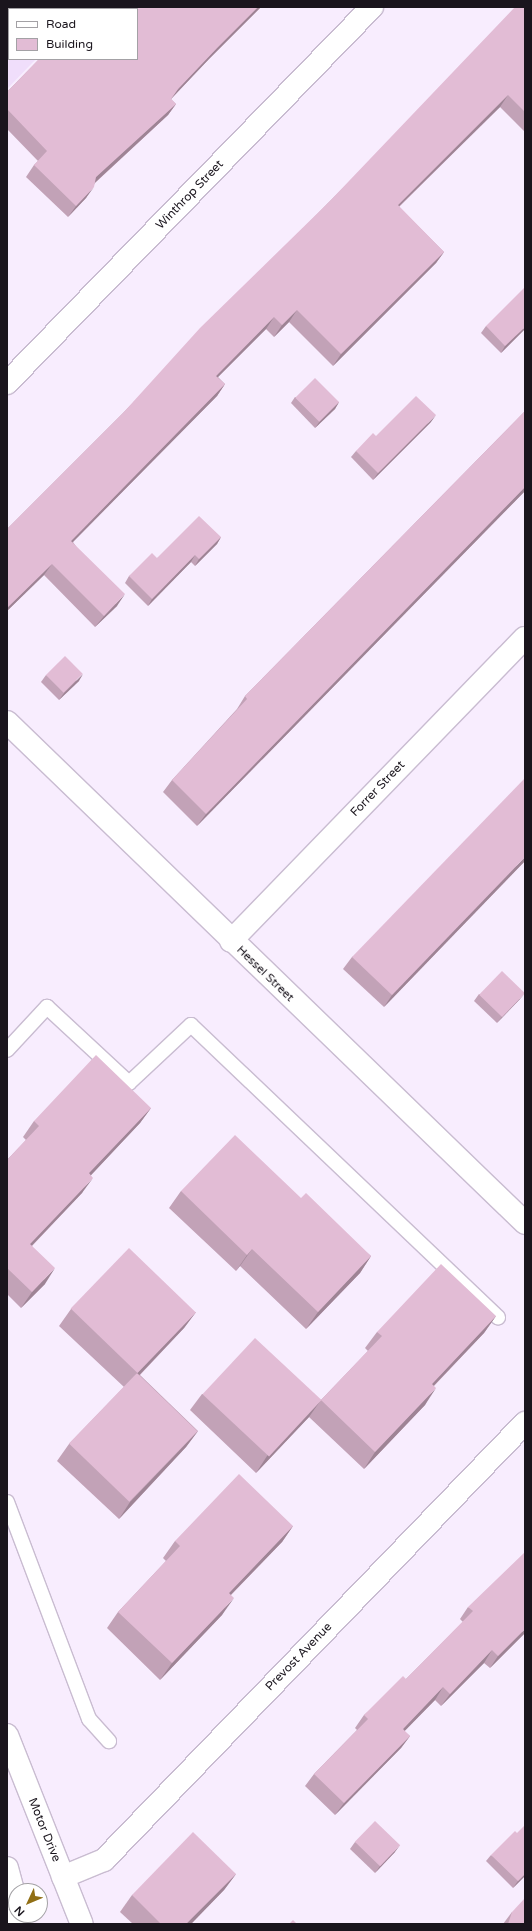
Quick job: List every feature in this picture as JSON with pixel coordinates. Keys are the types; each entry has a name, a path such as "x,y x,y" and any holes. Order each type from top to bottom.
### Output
{"street":[{"name":"Winthrop Street","path":"7,383 372,7"},
{"name":"Forrer Street","path":"231,941 525,638"},
{"name":"Hessel Street","path":"7,722 231,941 525,1223"},
{"name":"Prevost Avenue","path":"62,1876 104,1860 525,1423"},
{"name":"Motor Drive","path":"7,1735 82,1924"},
{"path":"7,1868 11,1883"}],"lane":[{"path":"7,1050 47,1007 129,1083 191,1025 498,1317"},
{"path":"7,1502 89,1719 109,1741"}],"shaded area":[{"path":"7,7 86,7 8,8 8,60 35,60 7,89"}],"building":[{"path":"258,7 178,89 171,99 176,104 96,177 94,187 76,206 34,165 47,151 7,109 7,92 38,60 138,60 138,8 89,8"},
{"path":"515,7 525,7 525,112 508,95 398,205 444,252 341,354 297,310 282,325 274,317 216,376 225,384 71,541 125,594 104,616 52,564 7,608 7,529 123,413 200,328 328,203"},
{"path":"525,287 525,327 505,346 486,326"},
{"path":"315,378 339,402 319,422 295,398"},
{"path":"416,396 436,415 378,473 356,451 373,433 376,436"},
{"path":"525,411 525,487 206,814 172,780 247,699 245,696"},
{"path":"199,516 221,537 199,559 195,555 152,599 129,576 152,553 157,558"},
{"path":"65,656 83,674 64,693 46,675"},
{"path":"525,778 525,857 392,995 352,957"},
{"path":"502,971 525,993 502,1017 479,995"},
{"path":"96,1055 151,1108 89,1173 93,1178 30,1244 55,1268 32,1292 7,1268 7,1160 39,1126 34,1121"},
{"path":"235,1135 301,1198 306,1193 371,1256 318,1312 252,1249 247,1255 181,1191"},
{"path":"129,1248 196,1313 138,1373 71,1308"},
{"path":"441,1264 496,1316 432,1384 436,1388 375,1452 321,1400 382,1336 377,1332"},
{"path":"255,1338 322,1400 269,1456 202,1394"},
{"path":"137,1373 197,1431 129,1502 69,1443"},
{"path":"239,1474 293,1526 229,1593 234,1598 172,1663 118,1612 180,1546 175,1541"},
{"path":"525,1552 525,1629 498,1656 492,1650 450,1694 443,1687 403,1729 410,1736 344,1803 314,1774 368,1719 364,1715 403,1676 406,1679 473,1611 468,1607"},
{"path":"375,1821 400,1845 380,1866 355,1842"},
{"path":"525,1825 525,1874 518,1881 491,1855 515,1831 517,1833"},
{"path":"193,1832 236,1874 186,1924 161,1924 132,1895"},
{"path":"525,1898 525,1924 508,1924 512,1912"},
{"path":"293,1920 297,1924 289,1924"}]}
